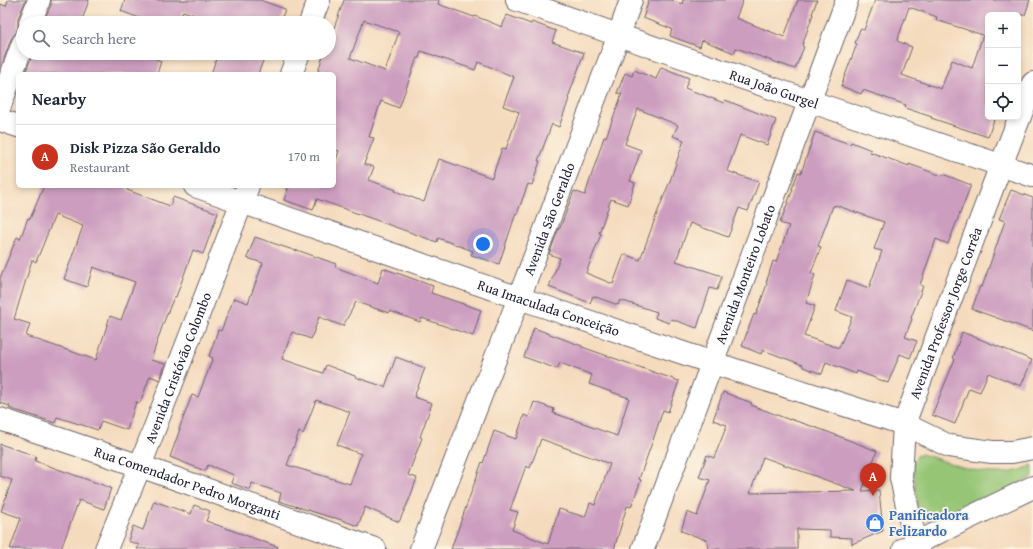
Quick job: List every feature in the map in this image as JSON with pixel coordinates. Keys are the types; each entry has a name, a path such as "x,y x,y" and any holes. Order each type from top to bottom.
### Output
{"street":[{"path":"33,16 39,0"},
{"path":"313,16 319,0"},
{"name":"Rua João Gurgel","path":"516,0 1033,176"},
{"name":"Avenida São Geraldo","path":"420,549 519,298 631,0"},
{"name":"Avenida Monteiro Lobato","path":"643,549 713,364 846,0"},
{"path":"0,106 17,60"},
{"path":"292,72 296,60"},
{"name":"Avenida Professor Jorge Corrêa","path":"913,547 911,524 901,478 904,424 1033,83"},
{"path":"0,120 16,125"},
{"name":"Rua Imaculada Conceição","path":"208,188 245,194 519,298 713,364 904,424 949,446 992,452 1012,452 1033,448"},
{"name":"Avenida Cristóvão Colombo","path":"106,549 140,466 245,194"},
{"name":"Rua Comendador Pedro Morganti","path":"0,419 140,466 375,549"},
{"path":"913,547 1033,487"}],"green space":[{"path":"922,454 977,471 991,473 1005,473 1033,465 1033,477 938,522 926,519 918,511 913,463 917,456"}],"building":[{"path":"8,0 26,0 19,16 16,16 16,33 11,39 0,70 0,4 6,6"},
{"path":"51,0 89,0 83,16 46,16 51,5"},
{"path":"125,0 260,0 285,9 282,16 197,16 183,11 181,16 134,16 121,11"},
{"path":"344,0 439,0 438,4 474,17 475,16 502,27 507,15 556,31 552,42 584,53 559,127 552,124 538,161 540,161 532,185 528,184 517,214 516,213 499,264 471,255 473,251 438,238 437,242 317,199 313,210 284,200 288,189 286,188 336,188 336,160 339,151 336,150 336,72 318,72 322,60 336,60 336,22","holes":["364,20 399,32 385,71 350,58","421,51 475,70 478,62 514,77 503,106 519,112 506,149 502,148 492,178 439,159 424,202 369,180 374,167 364,164 374,138 369,137 381,101 399,108 417,58 419,58"]},
{"path":"649,0 671,0 682,4 683,0 743,0 736,18 784,37 798,0 817,0 802,46 804,47 795,69 736,48 734,53 702,40 700,47 670,36 672,29 643,18"},
{"path":"875,0 1030,0 1025,15 1021,15 1021,12 985,12 985,120 994,120 988,137 931,118 932,117 905,108 906,105 863,90 861,94 841,86 857,44 855,43 860,29 864,30","holes":["909,7 937,17 936,20 983,35 972,68 952,60 941,89 902,75 912,47 897,41"]},
{"path":"30,60 161,61 158,72 26,72"},
{"path":"216,60 263,60 259,72 212,72"},
{"path":"661,67 689,78 685,88 724,103 725,100 776,120 767,145 740,135 727,171 759,182 748,211 739,208 728,237 690,223 676,261 722,276 717,290 710,288 697,328 671,319 669,323 655,318 657,312 620,300 618,305 593,296 590,303 549,287 560,258 549,254 574,191 585,195 604,137 606,137 622,94 617,93 625,73 632,76 634,70 656,79","holes":["638,109 678,125 673,136 684,140 640,260 624,254 613,284 586,273 601,234 599,233 611,199 628,205 635,183 630,181 641,150 625,144"]},
{"path":"815,132 850,144 851,142 871,150 870,152 909,166 909,164 942,176 943,174 971,185 948,244 936,239 920,285 923,286 905,337 917,341 910,358 900,354 888,383 857,371 856,374 826,362 822,374 763,350 761,354 742,346 754,314 756,315 773,261 776,262 789,226 780,223 798,172 801,173","holes":["835,205 884,222 874,249 882,251 869,288 847,280 836,311 852,317 839,348 804,336 815,306 806,303 815,275 811,273 821,247 818,246 833,206"]},
{"path":"43,188 128,188 127,190 170,206 173,197 218,213 203,254 193,250 176,297 174,297 163,324 151,360 165,364 160,380 150,376 140,403 136,402 127,430 101,421 98,430 57,417 55,423 9,408 10,406 0,403 0,278 17,237 20,239 28,218 30,219","holes":["55,215 83,226 64,279 87,287 93,267 135,282 121,320 110,316 96,360 26,336 30,324 14,319 32,260 36,262"]},
{"path":"1011,190 1033,198 1033,331 972,309 980,286 982,287 1005,221 999,219"},
{"path":"255,237 336,264 335,267 378,283 383,268 433,286 431,293 481,310 473,336 422,318 420,322 390,311 389,313 356,302 343,326 319,317 311,339 292,332 282,359 323,373 326,365 385,387 396,357 425,368 414,397 432,403 420,437 422,438 408,475 417,478 399,522 365,507 358,526 279,501 281,493 252,483 250,490 231,483 234,475 208,465 205,471 170,457 192,395 198,397 213,358 209,356 218,330 221,331 234,298 248,303 263,263 247,258","holes":["316,400 350,412 337,445 361,454 350,484 287,465 299,432 303,434"]},
{"path":"534,328 582,347 679,381 668,412 663,410 639,479 641,480 631,507 627,506 614,549 451,549 494,431 516,439 524,415 529,417 534,402 554,409 553,413 617,436 629,398 589,384 592,375 560,363 557,369 524,357","holes":["541,439 610,464 595,505 590,503 585,517 559,509 548,544 512,530 518,512 510,510 526,466 530,468"]},
{"path":"962,332 1032,360 1021,386 988,373 980,392 969,388 955,424 932,415 955,359 953,358"},
{"path":"723,392 790,420 820,429 877,451 862,491 879,490 883,531 852,544 852,538 830,537 830,530 797,529 797,549 708,549 707,540 681,531 687,512 697,516 710,480 699,477 707,455 714,458 727,425 713,420","holes":["763,457 856,491 750,493"]},
{"path":"0,444 36,456 35,461 111,488 104,509 79,500 61,549 10,549 21,518 1,511 12,480 0,476"},
{"path":"154,501 191,514 194,505 210,511 206,521 278,547 277,549 137,549 139,545 128,541 133,526 143,530"}],"place":[{"name":"Disk Pizza São Geraldo","path":"873,496"},
{"name":"Panificadora Felizardo","path":"875,523"}]}
